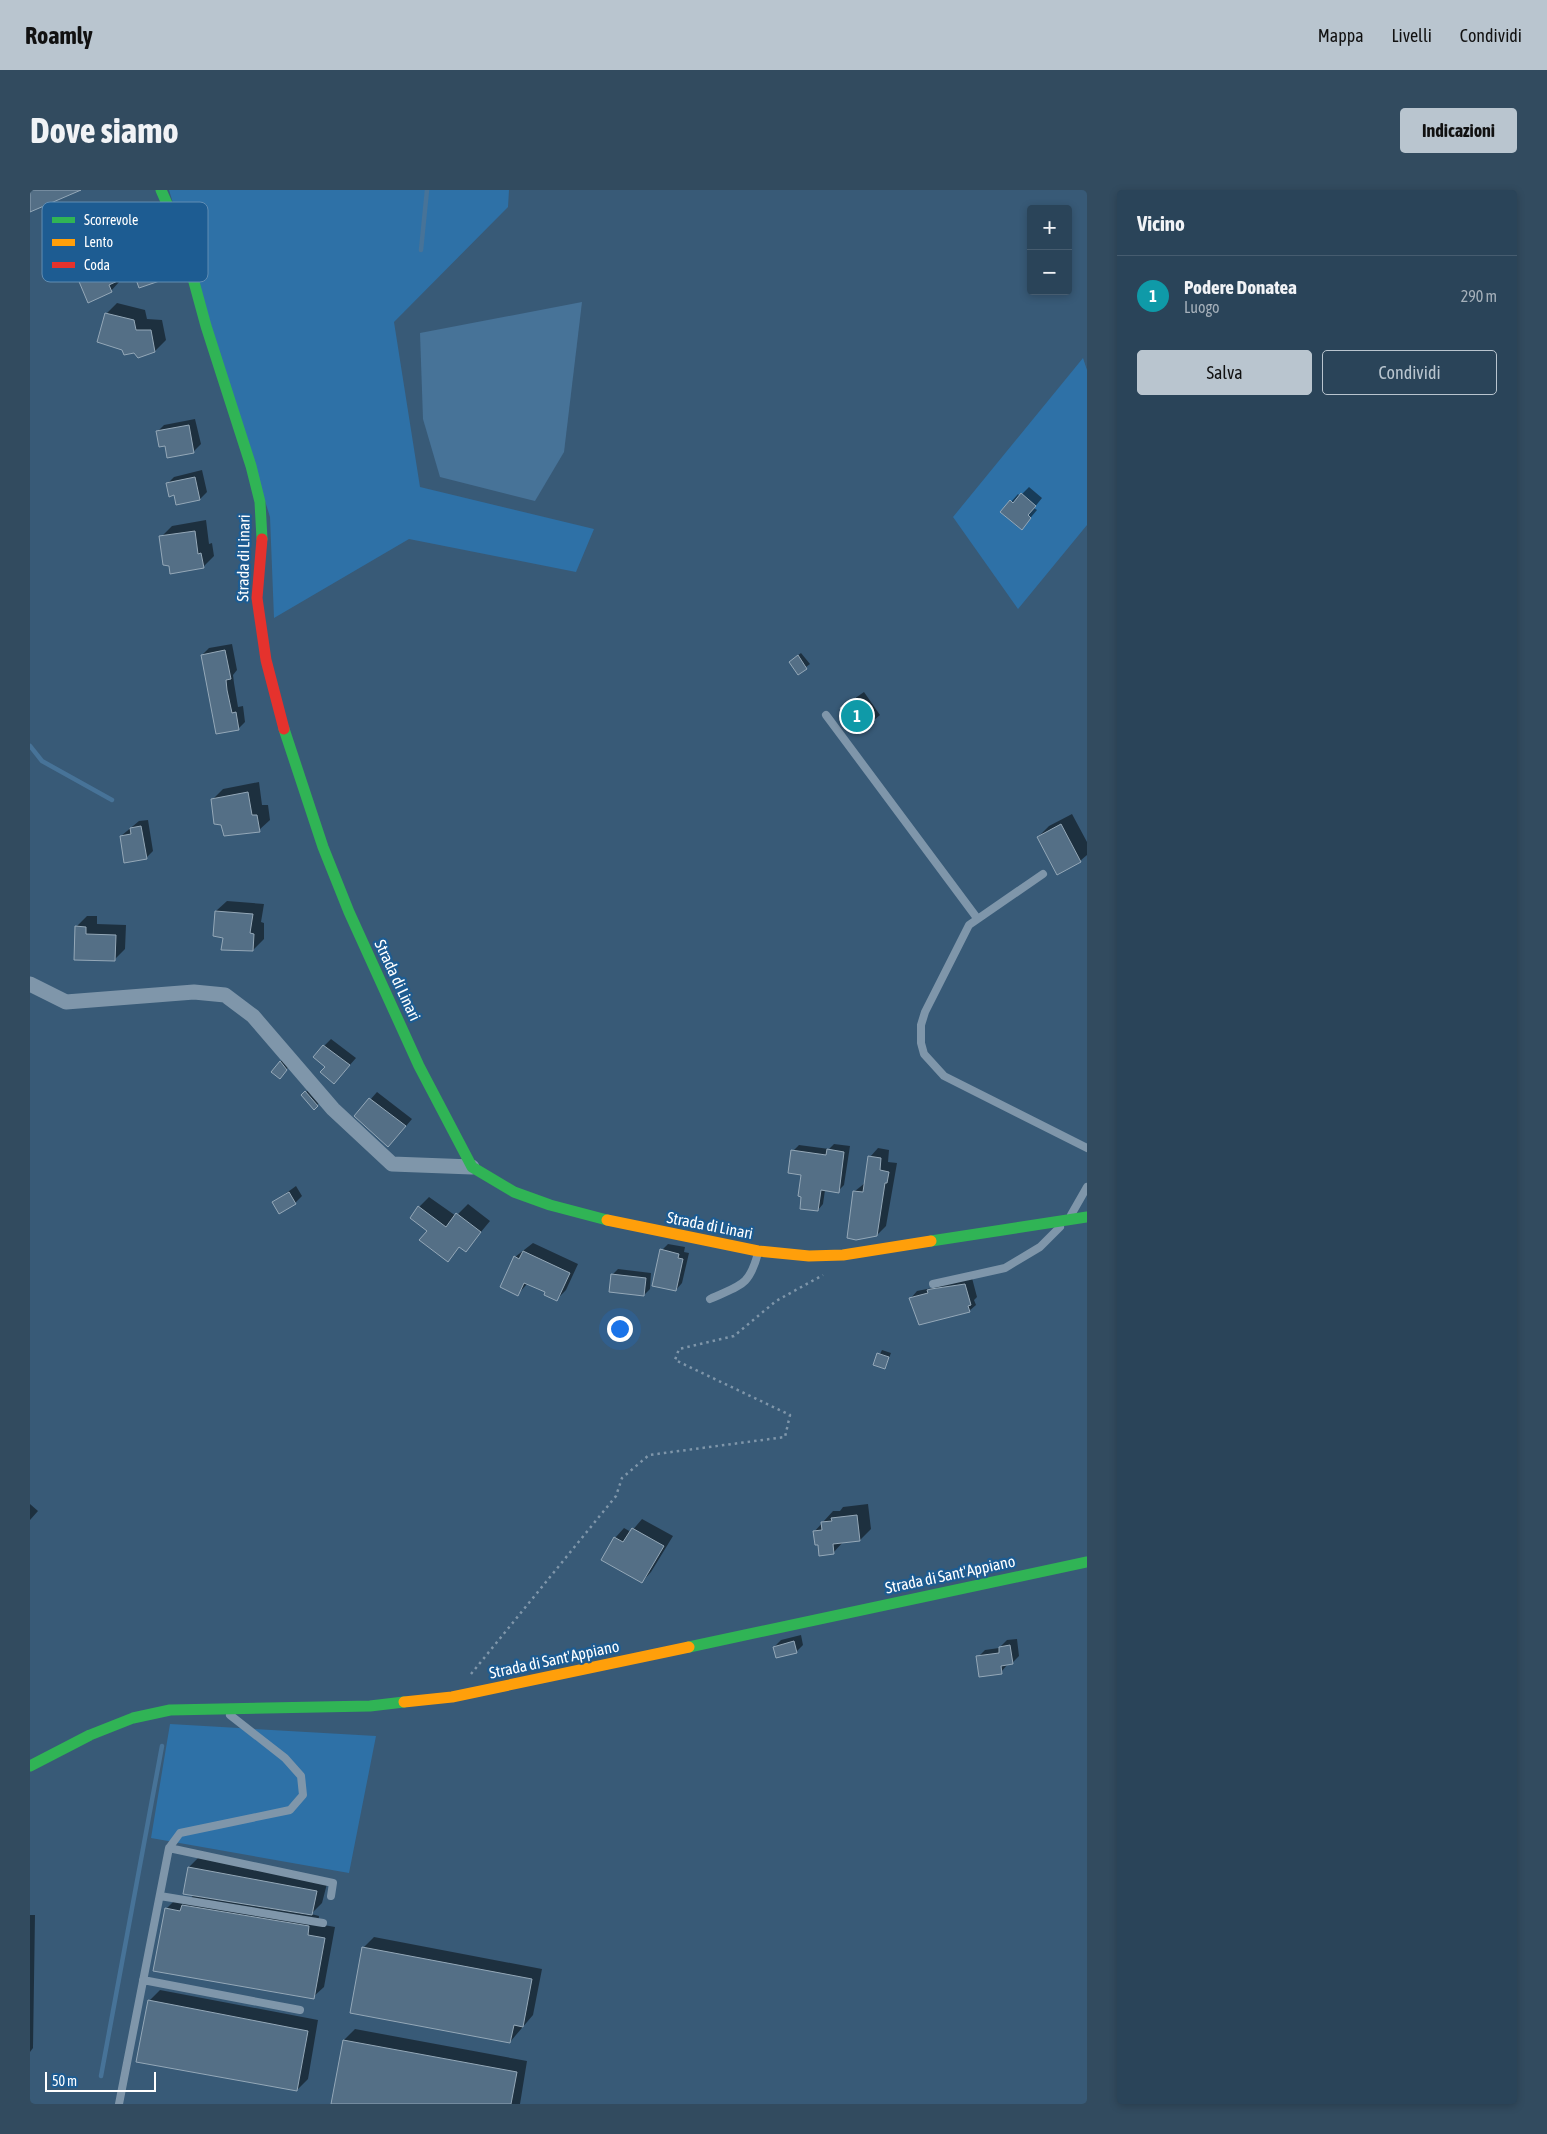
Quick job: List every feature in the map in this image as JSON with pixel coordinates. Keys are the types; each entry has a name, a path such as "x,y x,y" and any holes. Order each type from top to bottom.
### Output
{"street":[{"name":"Strada di Linari","path":"161,190 166,202"},
{"name":"Strada di Linari","path":"194,282 206,326 251,466 260,502 263,532 257,598 266,660 289,746 323,847 349,912 419,1066 472,1167 514,1192 550,1205 623,1224 758,1251 809,1256 843,1255 1087,1217"},
{"path":"30,984 66,1002 194,992 225,995 253,1016 333,1110 392,1164 472,1167"},
{"name":"Strada di Sant'Appiano","path":"30,1766 90,1736 133,1718 170,1710 370,1706 452,1697 1087,1562"}],"lane":[{"path":"826,715 977,918"},
{"path":"1043,874 969,925 926,1012 921,1026 921,1044 924,1054 944,1076 1087,1148"},
{"path":"933,1284 1005,1268 1040,1247 1068,1220 1087,1186"},
{"path":"710,1298 746,1283 753,1270 758,1251"},
{"path":"119,2104 170,1848 180,1833 290,1810 302,1795 301,1776 285,1758 222,1709"},
{"path":"170,1848 333,1883 331,1896"},
{"path":"160,1896 323,1923"},
{"path":"143,1980 300,2010"}],"path":[{"path":"471,1674 616,1496 622,1478 649,1456 785,1437 790,1415 675,1360 679,1349 734,1336 776,1301 825,1274"}],"shaded area":[{"path":"169,190 509,190 508,207 394,322 420,487 594,529 576,572 409,539 274,618 270,517 197,282 208,282 208,202 173,202"},
{"path":"582,302 564,452 535,501 440,477 423,419 420,333"},
{"path":"1083,358 1087,370 1087,525 1018,609 953,517"},
{"path":"170,1724 376,1736 349,1873 151,1838"}],"building":[{"path":"30,190 81,190 53,202 42,202 42,207 30,212"},
{"path":"79,282 115,282 109,285 112,292 88,303"},
{"path":"137,282 156,282 139,288"},
{"path":"105,313 134,320 136,330 151,330 155,352 138,358 134,353 124,355 122,350 97,342"},
{"path":"189,425 194,453 167,458 165,446 159,447 156,431"},
{"path":"195,477 200,500 176,505 174,495 169,497 166,483"},
{"path":"1021,493 1036,506 1028,515 1031,518 1022,530 1000,512 1010,500 1013,503"},
{"path":"195,531 198,554 201,553 204,568 170,574 169,566 163,565 159,536"},
{"path":"225,650 231,679 226,680 227,690 232,713 236,712 239,730 216,734 201,655"},
{"path":"798,655 807,669 798,675 789,662"},
{"path":"856,698 874,723 859,734 840,708"},
{"path":"248,792 252,815 257,815 260,832 224,836 221,825 214,824 211,799"},
{"path":"1061,824 1081,862 1057,875 1037,837"},
{"path":"141,826 147,859 124,863 120,836 131,834 130,828"},
{"path":"215,911 253,914 250,933 254,934 253,951 221,950 223,938 213,936"},
{"path":"75,926 86,927 86,934 116,935 115,961 74,960"},
{"path":"323,1045 350,1065 334,1084 320,1072 325,1067 313,1057"},
{"path":"280,1061 287,1070 280,1079 271,1072"},
{"path":"305,1091 318,1106 314,1110 301,1095"},
{"path":"369,1098 406,1126 388,1147 354,1116"},
{"path":"827,1149 844,1152 839,1193 821,1190 818,1211 800,1209 801,1197 798,1196 801,1175 788,1173 791,1150 826,1155"},
{"path":"868,1156 881,1158 880,1170 889,1172 887,1183 885,1183 877,1236 856,1240 847,1238 853,1191 863,1192"},
{"path":"289,1192 296,1204 279,1214 272,1202"},
{"path":"418,1206 446,1227 456,1213 481,1232 466,1252 459,1247 448,1262 419,1240 427,1231 410,1218"},
{"path":"660,1249 679,1254 678,1258 683,1259 676,1291 652,1286"},
{"path":"523,1251 570,1273 557,1301 544,1295 545,1292 524,1283 518,1296 500,1287 514,1256 519,1259"},
{"path":"611,1274 646,1278 644,1296 609,1292"},
{"path":"965,1284 971,1305 968,1306 970,1312 919,1325 909,1298 928,1293 927,1290"},
{"path":"877,1353 889,1357 885,1369 873,1365"},
{"path":"857,1515 860,1541 833,1544 834,1554 819,1556 818,1545 815,1545 813,1531 822,1530 821,1522 832,1521 831,1518"},
{"path":"632,1528 664,1546 642,1583 601,1560 614,1537 623,1542"},
{"path":"794,1641 797,1653 776,1658 773,1647"},
{"path":"1010,1645 1013,1664 1001,1666 1002,1674 979,1677 976,1656 999,1653 999,1647"},
{"path":"188,1867 317,1891 312,1915 183,1894"},
{"path":"182,1905 309,1926 308,1935 325,1938 314,1999 153,1971 165,1908 180,1911"},
{"path":"362,1947 532,1979 523,2027 514,2025 510,2043 350,2013"},
{"path":"148,2000 308,2031 297,2091 136,2062"},
{"path":"343,2040 517,2072 511,2104 331,2104"}],"waterway":[{"path":"421,250 427,190"},
{"path":"30,746 42,761 112,800"},
{"path":"101,2076 162,1746"}],"traffic: fast":[{"path":"161,190 166,202"},
{"path":"194,282 206,326 251,466 260,502 262,539"},
{"path":"284,729 323,847 349,912 419,1066 472,1167 514,1192 550,1205 607,1220"},
{"path":"931,1241 1087,1217"},
{"path":"689,1647 1087,1562"},
{"path":"30,1766 90,1735 133,1718 170,1710 370,1706 404,1702"}],"traffic: slow":[{"path":"607,1220 758,1251 809,1256 843,1255 931,1241"},
{"path":"404,1702 452,1697 689,1647"}],"traffic: jam":[{"path":"262,539 257,598 266,660 284,729"}],"place":[{"name":"Podere Donatea","path":"857,716"}]}
